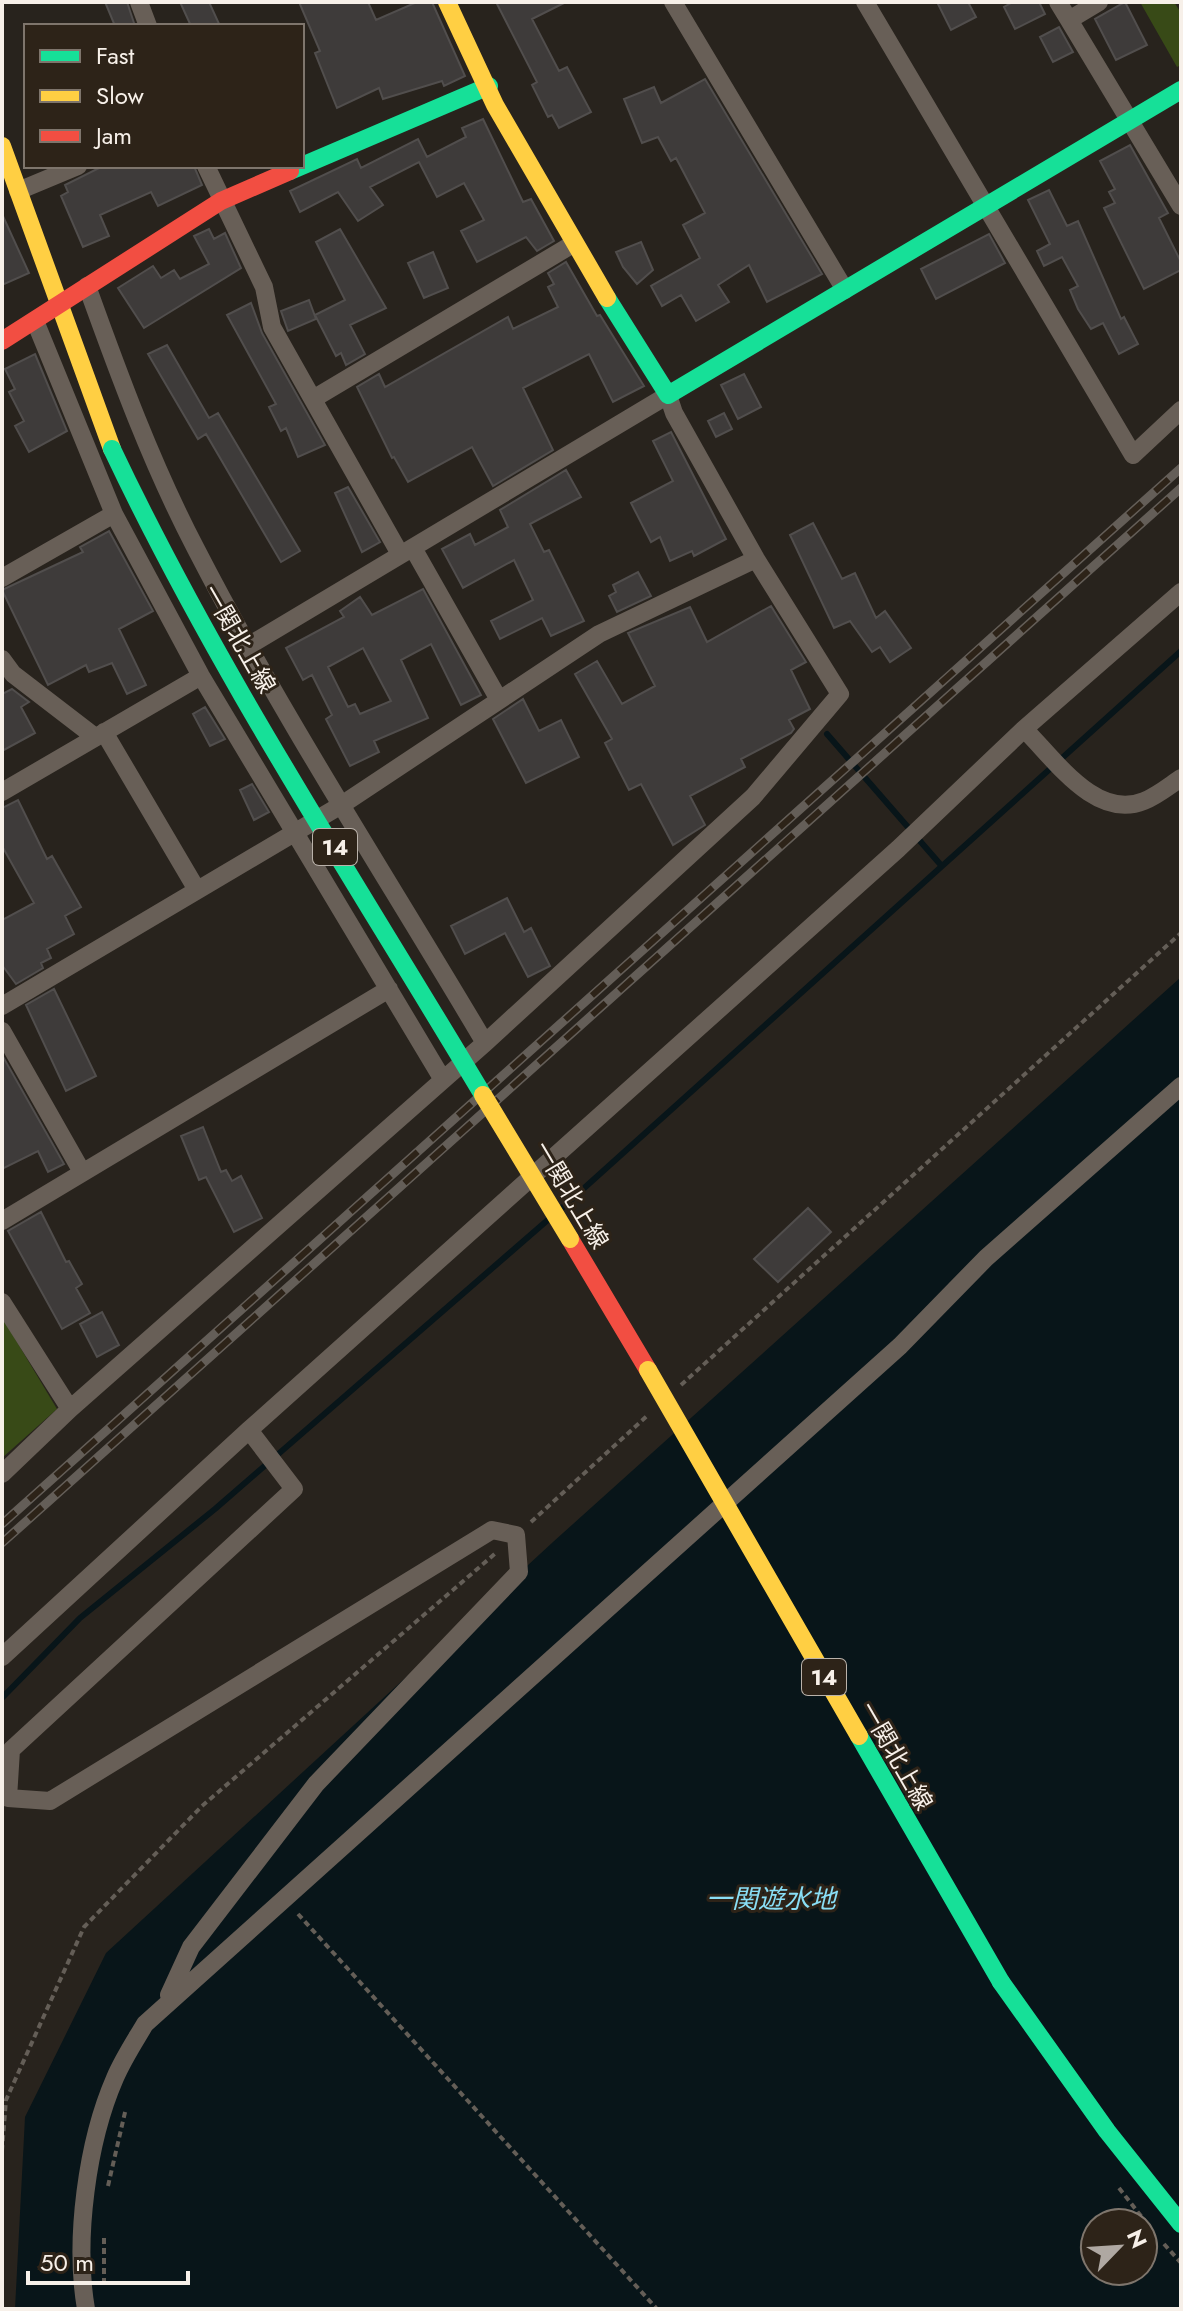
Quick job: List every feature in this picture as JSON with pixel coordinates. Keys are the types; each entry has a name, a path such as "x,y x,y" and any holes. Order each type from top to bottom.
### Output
{"main road":[{"path":"447,2 489,86 495,105 573,244 668,395 1181,90"},
{"path":"304,165 489,86"},
{"name":"一関北上線","path":"2,146 6,172 18,191 112,449 158,546 232,676 648,1370 1001,1982 1107,2131 1181,2224"},
{"path":"2,341 221,201 298,168"}],"street":[{"path":"139,2 147,24"},
{"path":"673,2 845,290"},
{"path":"865,2 988,205 1133,455 1181,410"},
{"path":"1058,2 1181,206"},
{"path":"1069,20 1099,2"},
{"path":"18,191 73,168"},
{"path":"207,168 264,287 272,327 313,399 498,698"},
{"path":"313,399 573,244"},
{"path":"87,286 146,445 195,548 248,646 485,1043"},
{"path":"35,321 114,514 201,676 443,1080"},
{"path":"2,1474 70,1409 485,1043 753,797 840,694 756,559 674,413 668,395 248,646"},
{"path":"2,578 114,514"},
{"path":"2,1006 343,804 498,698 599,634 756,559"},
{"path":"2,1657 254,1437 898,849 1024,729 1181,592"},
{"path":"2,659 13,674 99,734 197,890"},
{"path":"2,792 201,676"},
{"path":"1024,729 1071,777 1094,796 1110,804 1130,805 1145,801 1181,778"},
{"path":"2,1221 389,989"},
{"path":"2,1031 82,1172"},
{"path":"86,2309 82,2227 98,2128 115,2078 145,2024 900,1346 986,1258 1181,1086"},
{"path":"2,1302 70,1409"},
{"path":"165,2005 191,1947 316,1784 519,1572 516,1535 492,1530 50,1801 8,1798 11,1750 294,1489 254,1437"}],"path":[{"path":"669,1396 1181,933"},
{"path":"2,2151 6,2100 84,1927 202,1806 516,1535 658,1406"},
{"path":"291,1906 657,2309"},
{"path":"107,2191 128,2100"},
{"path":"104,2236 105,2294"}],"green space":[{"path":"1140,2 1174,2 1181,13 1181,65 1177,67"},
{"path":"2,1317 57,1409 2,1458"}],"water":[{"name":"一関遊水地","path":"1181,977 1181,2309 15,2309 25,2117 106,1953 553,1542"}],"building":[{"path":"105,2 127,2 134,24 114,24"},
{"path":"180,2 209,2 219,24 190,24"},
{"path":"299,2 368,2 376,20 417,2 432,2 465,76 444,86 442,81 383,99 379,88 337,108 315,53 320,51"},
{"path":"496,2 566,2 532,19 559,71 567,67 591,112 559,128 552,115 548,117 532,85 537,82"},
{"path":"937,2 968,2 976,17 951,30"},
{"path":"1013,2 1039,2 1045,14 1015,29 1004,7"},
{"path":"1125,2 1147,45 1116,60 1095,19"},
{"path":"1059,27 1073,52 1053,62 1040,37"},
{"path":"705,79 822,274 767,302 749,265 718,285 729,302 696,321 681,295 662,306 651,286 700,258 683,225 705,213 676,158 671,161 658,137 642,143 624,99 654,87 661,103"},
{"path":"483,119 523,202 531,199 554,241 537,251 526,237 477,262 461,231 484,220 464,183 437,197 419,162 370,187 383,205 358,221 338,192 300,212 290,191 357,159 361,168 418,139 427,157 466,137 462,128"},
{"path":"1130,145 1168,213 1159,218 1181,262 1181,270 1144,289 1104,208 1115,203 1109,192 1115,189 1100,161"},
{"path":"99,168 195,168 202,185 158,206 151,192 100,215 109,236 83,247 61,196 68,192 65,185"},
{"path":"1049,190 1067,226 1078,221 1121,319 1124,317 1138,344 1119,354 1103,323 1091,329 1078,309 1070,290 1078,286 1062,257 1044,266 1037,251 1050,244 1028,200"},
{"path":"2,214 29,273 2,285"},
{"path":"209,229 214,239 225,233 241,268 144,328 118,288 153,266 161,278 174,270 180,279 209,264 194,236"},
{"path":"340,229 386,308 350,325 365,354 346,365 341,353 336,356 315,315 345,300 316,242"},
{"path":"989,234 1005,263 936,299 921,269"},
{"path":"641,242 653,270 637,284 616,252"},
{"path":"433,252 448,288 424,298 408,263"},
{"path":"566,262 597,316 600,315 644,386 613,402 589,354 523,388 553,450 493,486 472,447 408,482 392,458 357,387 379,374 385,387 508,317 513,329 558,307 548,287 554,284 548,273"},
{"path":"309,300 316,319 288,331 281,311"},
{"path":"251,303 262,333 325,445 298,457 286,428 281,431 269,407 276,404 227,315"},
{"path":"167,345 209,418 218,413 300,551 281,562 206,434 198,439 148,354"},
{"path":"35,354 67,431 29,452 15,426 24,421 9,392 15,389 5,369"},
{"path":"744,374 761,407 738,419 721,385"},
{"path":"724,413 732,429 716,437 708,421"},
{"path":"671,432 726,539 694,556 692,551 670,561 660,537 651,542 631,503 673,481 653,441"},
{"path":"566,470 581,497 530,524 544,552 549,550 584,621 551,636 542,618 500,639 491,621 533,600 514,560 463,588 442,549 470,534 475,545 508,527 500,510"},
{"path":"348,487 380,542 362,552 335,493"},
{"path":"813,523 842,579 855,573 876,618 885,611 911,648 890,662 880,647 872,652 850,621 834,628 790,535"},
{"path":"109,531 153,611 119,629 146,685 127,694 112,663 89,672 86,665 48,685 2,590 83,552 80,547"},
{"path":"638,572 651,596 617,612 609,596 616,592 613,585"},
{"path":"423,589 481,695 461,705 431,644 401,660 428,718 374,741 379,752 350,766 326,719 332,715 312,675 303,680 286,648 344,617 340,611 360,597 372,615","holes":["363,648 391,701 360,714 355,704 348,707 328,667"]},
{"path":"771,606 806,662 791,670 810,709 789,720 794,729 791,733 741,759 745,767 690,796 705,825 673,845 641,784 629,790 605,743 612,739 575,674 597,661 622,704 655,686 628,633 690,607 707,642"},
{"path":"12,689 29,702 21,707 35,733 2,751 2,694"},
{"path":"523,699 539,731 561,720 579,757 526,783 493,719"},
{"path":"205,707 225,739 210,746 193,714"},
{"path":"252,784 269,812 254,820 240,790"},
{"path":"18,800 47,859 52,856 81,907 65,916 74,934 47,949 51,958 41,963 43,968 16,984 2,965 2,920 34,903 2,846 2,808"},
{"path":"507,898 524,932 531,928 550,966 528,977 505,933 465,954 451,926"},
{"path":"54,989 96,1076 66,1091 26,1005"},
{"path":"2,1055 64,1164 48,1172 38,1151 2,1169"},
{"path":"203,1127 221,1172 226,1170 232,1181 241,1176 262,1218 234,1232 206,1177 199,1180 181,1136"},
{"path":"808,1208 831,1232 778,1282 754,1259"},
{"path":"41,1212 66,1262 69,1261 82,1284 76,1288 90,1313 62,1329 8,1231"},
{"path":"102,1312 119,1345 97,1357 80,1324"}],"waterway":[{"path":"562,1208 1181,651"},
{"path":"827,734 940,864"},
{"path":"2,1698 80,1618 215,1509 550,1218"}],"railway":[{"path":"2,1524 1181,468"},
{"path":"2,1543 1181,488"}],"traffic: fast":[{"path":"304,165 489,86"},
{"path":"607,298 668,395 1181,90"},
{"path":"290,171 297,168"},
{"path":"112,449 242,696 483,1095"},
{"path":"859,1736 1001,1982"},
{"path":"1001,1982 1107,2131 1181,2224"}],"traffic: slow":[{"path":"447,2 495,105 607,298"},
{"path":"2,146 112,449"},
{"path":"483,1095 570,1239"},
{"path":"648,1370 859,1736"}],"traffic: jam":[{"path":"2,341 221,201 290,171"},
{"path":"570,1239 648,1370"}]}
